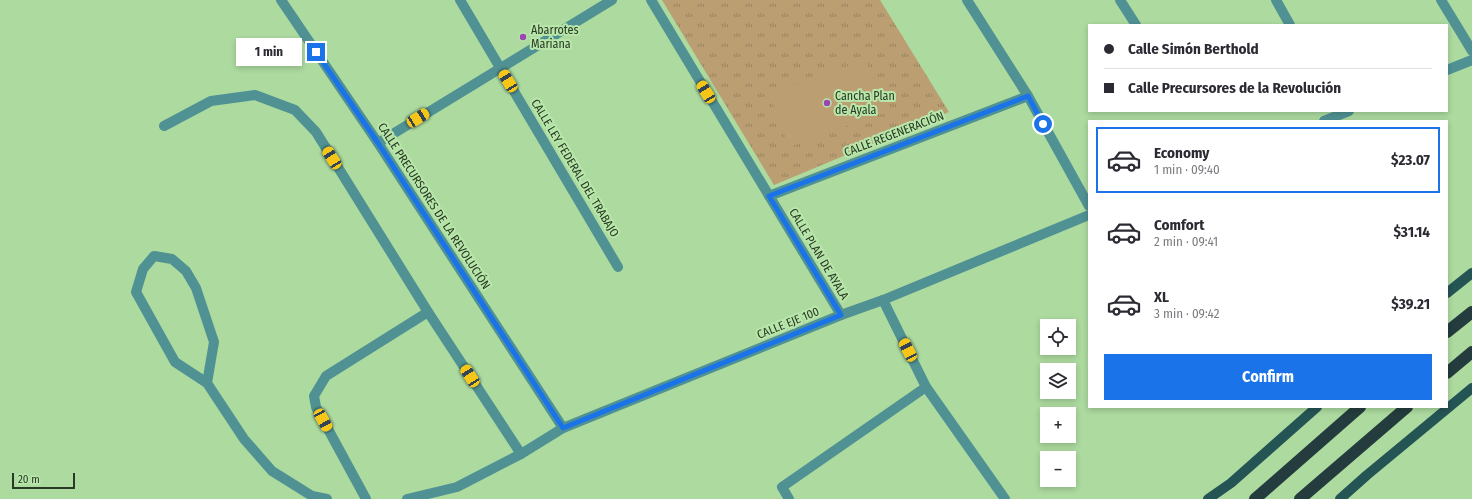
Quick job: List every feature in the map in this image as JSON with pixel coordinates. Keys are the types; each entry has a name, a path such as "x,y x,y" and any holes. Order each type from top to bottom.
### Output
{"highway":[{"path":"1448,331 1472,312"},
{"path":"1448,372 1472,352"},
{"path":"1255,499 1359,408"},
{"path":"1300,499 1406,408"}],"main road":[{"path":"1448,290 1472,273"},
{"path":"1448,408 1472,388"},
{"path":"1208,499 1230,483 1316,408"},
{"path":"1340,499 1448,408"}],"street":[{"name":"CALLE PRECURSORES DE LA REVOLUCIÓN","path":"281,0 378,143 563,428"},
{"name":"CALLE LEY FEDERAL DEL TRABAJO","path":"460,0 618,267"},
{"path":"378,143 500,67 612,0"},
{"name":"CALLE PLAN DE AYALA","path":"651,0 841,315"},
{"path":"967,0 1028,96 1088,204"},
{"path":"1120,0 1135,24"},
{"path":"1276,0 1289,24"},
{"path":"1441,0 1472,51"},
{"path":"1448,70 1472,60"},
{"path":"164,126 211,101 255,95 295,110 316,132 428,312 521,454"},
{"name":"CALLE REGENERACIÓN","path":"769,196 1028,96"},
{"path":"1327,120 1344,114"},
{"name":"CALLE EJE 100","path":"407,499 457,487 521,454 563,428 841,315 883,300 1088,215"},
{"path":"208,383 214,342 196,288 186,270 172,259 154,256 143,269 136,292 175,362 208,383 244,439 272,471 312,496 327,499"},
{"path":"883,300 926,387 1005,499"},
{"path":"366,499 316,407 314,396 326,376 428,312"},
{"path":"789,499 782,487 926,387"}],"green space":[{"path":"662,0 880,0 949,112 774,185"},
{"name":"Cancha Plan de Ayala","path":"866,60 886,112 789,147 769,93"}],"place":[{"name":"Abarrotes Mariana","path":"523,37"},
{"name":"Cancha Plan de Ayala","path":"827,103"}],"route":[{"path":"316,52 378,143 563,428 841,315 769,196 1028,96 1043,124"}]}
